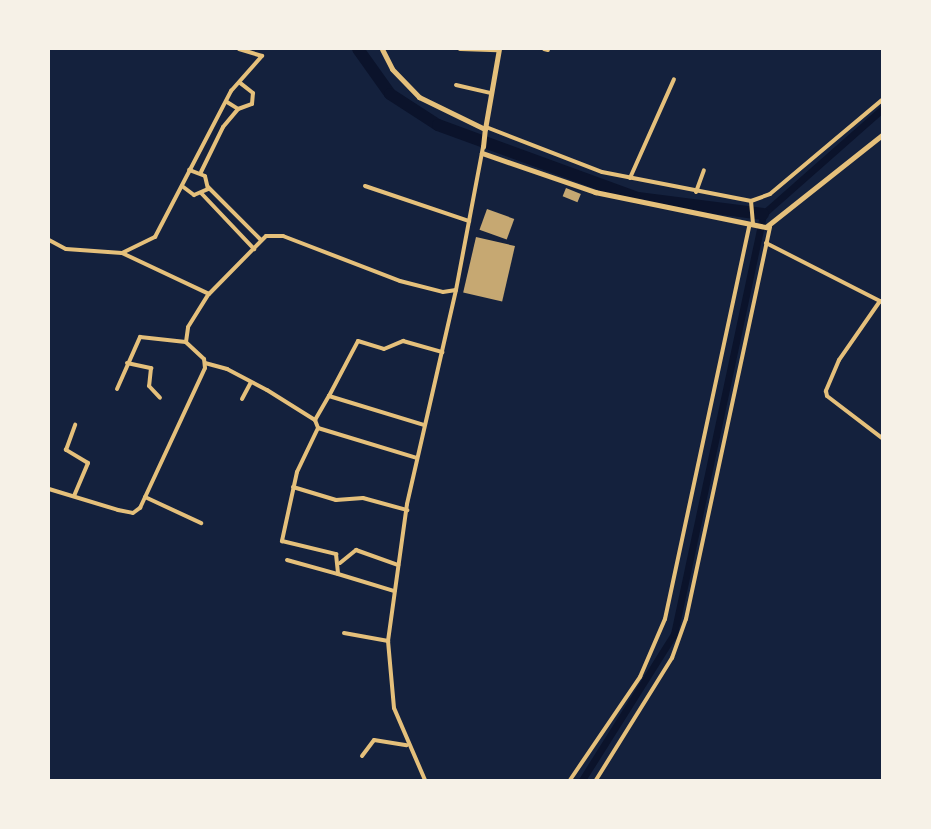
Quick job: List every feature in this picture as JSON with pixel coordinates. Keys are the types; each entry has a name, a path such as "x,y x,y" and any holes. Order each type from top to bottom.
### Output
{"main road":[{"path":"382,49 392,68 419,98 485,130 499,50"}],"street":[{"path":"122,253 154,237 227,102 234,85 240,83 262,56 239,49"},
{"path":"460,49 499,50"},
{"path":"630,178 674,79"},
{"path":"201,172 223,127 238,109 249,107 254,99 249,88 240,83"},
{"path":"456,85 491,93"},
{"path":"425,780 407,745 394,708 388,641 406,510 456,290 485,130 630,178 751,203 770,194 882,100"},
{"path":"227,102 238,109"},
{"path":"596,780 672,658 686,619 768,227 882,135"},
{"path":"482,153 595,192 768,227"},
{"path":"189,170 201,172"},
{"path":"696,192 704,170"},
{"path":"201,172 208,187 261,240"},
{"path":"182,186 202,194 254,249"},
{"path":"365,186 469,221"},
{"path":"202,194 208,187"},
{"path":"570,780 640,677 665,619 753,224 751,203"},
{"path":"186,342 188,327 209,294 261,240 283,236 400,281 443,292 456,290"},
{"path":"49,240 66,249 122,253 209,294"},
{"path":"766,243 881,302 839,360 826,391 827,396 882,438"},
{"path":"117,389 127,363 144,336 186,342 205,363 251,382 315,420 318,428 293,487 282,541 336,554 339,563 338,574"},
{"path":"315,420 358,341 384,349 403,341 442,352"},
{"path":"127,363 151,368 148,386 160,398"},
{"path":"49,489 133,513 145,497 205,363"},
{"path":"242,398 251,382"},
{"path":"329,396 424,425"},
{"path":"74,496 88,463 66,450 75,425"},
{"path":"318,428 417,458"},
{"path":"293,487 336,500 363,498 406,510"},
{"path":"145,497 200,523"},
{"path":"339,563 356,550 398,565"},
{"path":"287,560 394,591"},
{"path":"344,633 388,641"},
{"path":"362,756 374,740 407,745"}],"building":[{"path":"566,188 581,194 577,202 563,196"},
{"path":"487,209 514,219 507,240 479,230"},
{"path":"476,237 515,246 502,302 463,293"}],"waterway":[{"path":"358,49 390,94 438,125 638,198 763,214"},
{"path":"582,780 674,634 763,214 882,109"}]}
